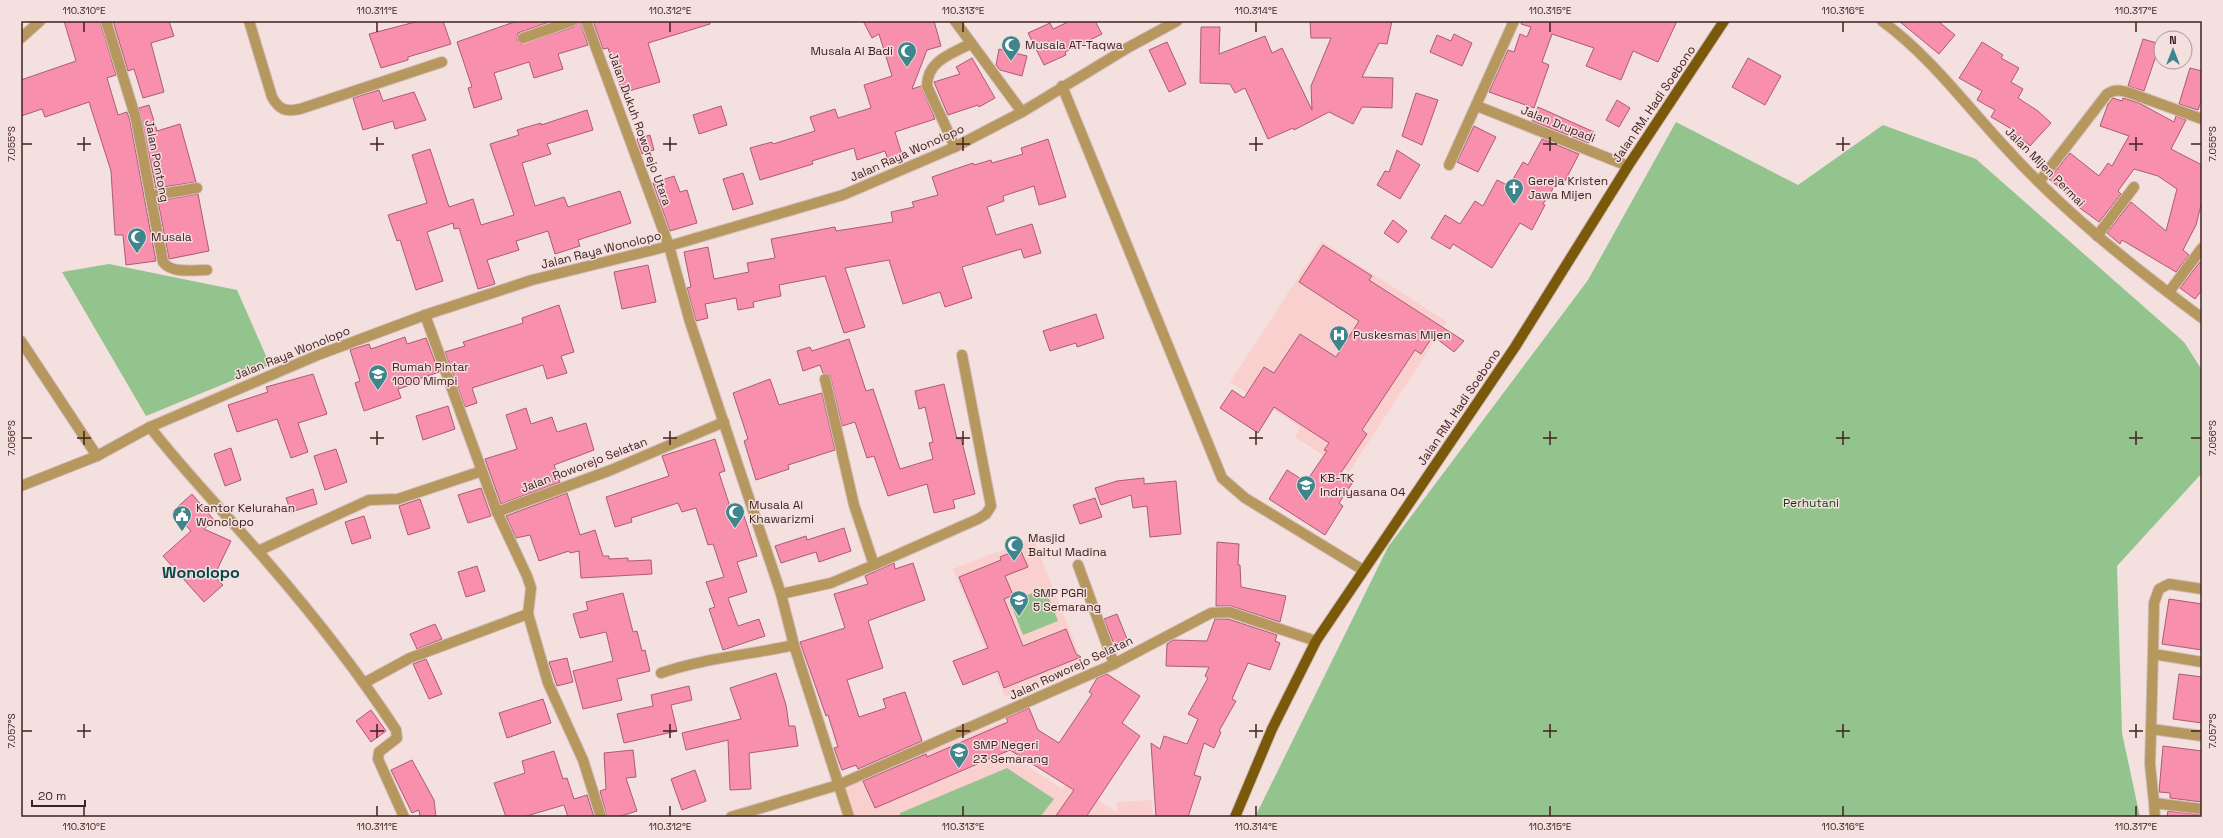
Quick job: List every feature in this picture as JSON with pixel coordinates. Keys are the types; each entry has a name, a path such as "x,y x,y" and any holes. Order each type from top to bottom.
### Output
{"main road":[{"name":"Jalan RM. Hadi Soebono","path":"1235,817 1272,729 1316,641 1363,570 1382,546 1515,347 1628,166 1724,21"}],"street":[{"path":"21,38 40,21"},
{"name":"Jalan Pontong","path":"106,21 136,119 163,262 166,266 174,269 207,270"},
{"path":"249,21 272,97 277,106 283,110 300,109 442,62"},
{"path":"523,38 572,21"},
{"name":"Jalan Dukuh Roworejo Utara","path":"586,21 669,246"},
{"path":"955,21 970,44 1022,112"},
{"name":"Jalan Raya Wonolopo","path":"21,486 98,456 150,427 318,355 425,315 532,280 669,246 843,195 955,147 1022,112 1062,86 1177,21"},
{"path":"1449,165 1477,106 1514,21"},
{"name":"Jalan Mijen Permai","path":"1882,21 1912,46 2039,182 2097,236 2202,318"},
{"path":"955,147 926,86 926,78 939,59 970,44"},
{"path":"1062,86 1222,478 1245,498 1363,570"},
{"path":"2039,182 2107,94 2112,91 2118,90 2130,92 2202,119"},
{"name":"Jalan Drupadi","path":"1477,106 1628,166"},
{"path":"2097,236 2134,187"},
{"path":"150,196 196,188"},
{"path":"669,246 690,322 781,594 794,645 848,817"},
{"path":"2169,292 2202,248"},
{"path":"425,315 497,512 527,576 531,588 528,614 548,683 583,760 601,817"},
{"path":"21,341 98,456"},
{"path":"781,594 831,583 978,519 986,514 991,506 962,354"},
{"path":"825,379 854,505 874,565"},
{"name":"Jalan Roworejo Selatan","path":"497,512 611,470 724,422"},
{"path":"150,427 182,468 258,551 322,628 364,683 398,735 397,738 379,752 378,759 404,817"},
{"path":"258,551 369,500 398,499 482,471"},
{"path":"1078,565 1114,664"},
{"path":"2155,817 2150,764 2154,603 2159,589 2169,584 2202,589"},
{"name":"Jalan Roworejo Selatan","path":"731,817 838,784 1114,664 1211,613 1229,612 1316,641"},
{"path":"364,683 410,658 528,614"},
{"path":"661,673 706,660 727,659 794,645"},
{"path":"2153,654 2202,662"},
{"path":"2151,729 2202,736"},
{"path":"2154,803 2202,810"}],"shaded area":[{"name":"Puskesmas Mijen","path":"1322,241 1447,322 1349,472 1295,437 1300,427 1230,382"},
{"name":"SMP PGRI 5 Semarang","path":"1033,538 1084,666 1005,697 953,569"},
{"name":"SMP Negeri 23 Semarang","path":"1004,721 1016,746 1016,758 1062,789 1069,780 1117,813 1117,802 1152,800 1153,817 847,817 838,789"}],"green space":[{"name":"Perhutani","path":"1676,122 1798,185 1883,125 1976,159 2184,342 2202,370 2202,473 2117,566 2122,733 2140,817 1255,817 1388,547 1588,280"},
{"path":"109,264 237,290 270,365 146,416 62,272"},
{"path":"1045,588 1058,621 1023,635 1010,602"},
{"path":"1007,768 1054,799 1040,817 900,817 900,813"}],"building":[{"path":"64,21 100,21 116,75 107,78 118,115 127,112 130,121 156,261 126,265 123,235 115,235 111,171 89,102 45,117 42,109 21,116 21,80 76,61"},
{"path":"113,21 169,21 174,36 151,43 164,92 143,98 134,69 128,71"},
{"path":"419,21 443,21 451,44 408,57 408,60 381,68 369,34"},
{"path":"517,21 552,21 518,33 517,40 521,44 574,27 580,21 588,45 558,54 563,69 534,78 529,62 494,73 502,99 474,108 468,88 472,87 457,42"},
{"path":"593,21 709,21 710,24 648,43 660,82 622,93 608,48 603,49"},
{"path":"863,21 934,21 941,46 927,50 912,89 921,86 935,119 895,132 903,158 889,163 885,151 857,160 854,148 812,161 813,164 760,180 750,148 772,142 773,144 815,131 810,117 835,109 838,118 871,108 864,85 892,76 879,34 872,38"},
{"path":"1070,21 1095,21 1102,34 1065,52 1066,55 1044,65 1028,33 1050,23 1053,29"},
{"path":"1310,21 1392,21 1387,44 1379,43 1362,77 1393,78 1392,108 1362,107 1353,124 1329,112 1294,130 1293,128 1268,139 1245,88 1235,93 1230,84 1200,83 1201,27 1220,27 1219,54 1265,36 1272,53 1282,48 1312,110 1311,86 1331,38 1311,38"},
{"path":"1522,21 1677,21 1658,62 1633,51 1621,80 1586,66 1594,48 1552,34 1542,62 1549,65 1534,108 1489,92 1508,50 1514,52 1520,34 1527,37 1531,27 1521,24"},
{"path":"1899,21 1938,21 1955,35 1939,54"},
{"path":"1454,34 1472,43 1462,66 1430,52 1437,35 1451,41"},
{"path":"2143,39 2153,42 2153,65 2144,91 2128,86"},
{"path":"1167,42 1186,84 1169,92 1149,50"},
{"path":"1982,42 2003,55 2001,58 2019,68 2011,82 2023,89 2018,98 2038,111 2051,123 2030,146 2010,128 1991,117 1995,110 1977,100 1982,91 1959,78"},
{"name":"Musala AT-Taqwa","path":"999,49 1027,56 1022,76 1000,70 996,65"},
{"path":"972,58 995,98 979,107 978,105 948,115 934,82 960,74 956,67"},
{"path":"1748,58 1781,76 1765,105 1732,87"},
{"path":"2193,69 2202,71 2202,99 2198,110 2179,104 2189,70"},
{"path":"379,90 383,101 414,92 426,120 395,129 393,121 363,130 353,98"},
{"path":"1416,93 1438,100 1422,145 1402,136"},
{"path":"2113,98 2122,101 2123,98 2139,103 2174,122 2176,116 2186,120 2171,149 2202,165 2202,201 2196,225 2183,250 2189,255 2176,272 2122,240 2120,244 2107,233 2131,202 2166,231 2177,189 2158,176 2134,169 2118,191 2121,194 2099,222 2077,206 2079,204 2049,179 2070,153 2099,176 2108,163 2112,166 2129,136 2100,126 2108,104"},
{"path":"1617,100 1630,108 1619,127 1606,120"},
{"path":"149,105 157,131 180,124 196,182 156,188 139,108"},
{"path":"721,106 727,125 699,134 693,115"},
{"path":"1538,107 1594,132 1589,143 1532,121"},
{"path":"587,110 593,130 547,144 551,154 522,163 535,206 564,197 568,207 620,191 631,223 578,240 580,246 555,254 548,231 516,241 519,250 487,260 495,284 478,289 459,228 454,229 453,223 427,232 443,281 416,290 400,240 397,241 388,215 427,203 412,155 430,149 449,207 473,199 481,225 514,215 490,144 519,135 517,130 541,123 541,125"},
{"path":"1474,126 1496,137 1478,172 1457,162"},
{"path":"650,135 654,150 642,154 637,139"},
{"path":"1048,139 1066,197 1039,205 1034,186 1003,196 1004,201 987,207 996,235 1032,224 1041,253 1024,258 1021,249 962,267 972,298 945,307 940,292 903,304 889,260 845,268 865,327 844,333 825,276 779,285 781,296 753,302 754,307 738,310 736,298 705,304 708,318 696,321 687,288 691,287 684,252 708,247 714,279 749,272 747,263 775,258 771,239 835,227 836,231 893,222 891,212 914,207 912,202 938,195 932,177 973,163 974,165 991,160 992,163 1023,154 1021,148"},
{"path":"1542,139 1579,154 1565,181 1560,178 1543,204 1545,205 1532,230 1520,223 1492,268 1453,244 1450,249 1431,238 1445,215 1460,224 1475,201 1483,206 1497,180 1509,186 1523,162 1528,165"},
{"path":"1397,150 1420,165 1400,199 1377,185 1385,171 1389,172"},
{"path":"743,173 753,204 733,210 723,179"},
{"path":"674,176 680,192 687,190 697,223 670,231 653,183"},
{"path":"198,194 209,251 169,259 158,201"},
{"path":"1393,220 1407,231 1398,243 1384,233"},
{"name":"Puskesmas Mijen","path":"1323,245 1372,276 1369,280 1464,341 1454,352 1433,336 1421,354 1415,350 1362,430 1367,434 1340,474 1353,482 1339,503 1343,506 1325,535 1269,499 1287,470 1306,482 1327,451 1324,450 1329,443 1274,407 1258,433 1220,408 1232,390 1244,398 1264,367 1274,373 1300,334 1336,357 1359,321 1299,282"},
{"path":"2200,262 2202,264 2202,290 2195,299 2180,288"},
{"path":"648,265 656,302 622,309 614,272"},
{"path":"559,305 574,352 561,356 567,373 547,379 543,365 472,388 477,403 465,407 445,352 465,346 463,342 523,323 522,318"},
{"path":"1096,314 1104,338 1077,347 1076,343 1050,351 1043,331"},
{"path":"405,337 407,344 426,338 439,372 419,379 420,382 398,389 401,398 364,411 355,383 360,381 350,350 369,344 371,349"},
{"path":"849,339 866,391 873,389 900,469 933,459 929,443 933,442 925,407 919,409 915,391 944,384 957,439 961,438 975,494 953,500 955,508 934,513 927,484 888,496 874,456 867,458 855,422 842,426 830,375 823,373 820,365 803,371 797,351 810,347 812,351"},
{"path":"313,374 327,414 298,423 308,452 291,458 277,419 237,432 228,405 268,392 266,387"},
{"path":"770,379 779,405 822,393 835,450 788,465 789,469 756,480 744,441 748,439 733,393"},
{"path":"448,406 455,429 423,440 416,416"},
{"path":"526,408 531,424 552,417 557,432 586,423 594,450 554,465 560,482 501,504 485,459 517,449 506,415"},
{"path":"715,439 725,471 719,473 734,519 744,516 757,556 737,562 747,592 728,598 738,626 759,619 765,636 723,650 709,609 715,607 706,582 724,577 713,544 708,545 696,508 682,512 678,503 631,518 632,522 615,527 606,497 669,476 662,456"},
{"path":"231,448 241,480 225,486 214,454"},
{"path":"336,449 347,482 325,490 314,456"},
{"path":"1144,478 1144,484 1176,481 1181,534 1150,537 1147,506 1133,508 1131,495 1101,505 1095,488 1117,481"},
{"path":"481,488 491,516 468,523 458,495"},
{"path":"313,489 317,504 291,512 286,498"},
{"path":"567,493 580,535 595,530 603,556 609,556 609,559 628,558 628,561 651,560 652,574 581,578 579,551 570,553 569,551 539,561 530,535 516,538 506,516"},
{"path":"192,494 214,520 204,529 231,541 214,576 223,585 204,602 163,556 191,531 173,511"},
{"path":"1095,498 1102,517 1080,524 1073,505"},
{"path":"420,499 430,528 408,535 399,506"},
{"path":"364,516 371,538 352,544 345,522"},
{"path":"844,528 851,551 819,562 816,552 781,563 775,546 806,536 807,540"},
{"path":"1217,542 1239,544 1238,565 1240,565 1241,587 1286,596 1280,622 1231,606 1216,606"},
{"path":"1020,549 1028,567 1005,576 1013,595 1004,599 1023,646 1066,629 1076,654 1081,657 1004,688 998,671 963,685 953,661 988,648 959,577 1001,560 1000,557"},
{"path":"894,563 895,569 913,563 925,600 868,621 883,668 847,680 859,717 886,708 883,699 905,692 922,741 858,769 856,765 842,770 834,748 838,747 828,715 826,716 800,642 845,628 834,594 868,584 865,576"},
{"path":"477,566 485,591 466,597 458,572"},
{"path":"623,593 633,632 637,631 642,651 645,650 650,671 617,679 622,700 583,709 573,671 613,661 606,632 580,638 573,614 588,610 586,602"},
{"path":"2169,599 2202,604 2202,650 2162,644"},
{"path":"1117,614 1127,639 1114,644 1104,619"},
{"path":"1215,619 1228,619 1277,635 1275,641 1280,643 1270,670 1248,663 1232,699 1236,701 1219,731 1221,732 1214,748 1204,743 1194,775 1201,777 1188,817 1156,817 1151,743 1160,749 1164,736 1187,744 1198,719 1188,714 1208,678 1205,676 1209,667 1166,666 1167,644 1173,640 1207,641"},
{"path":"435,624 442,639 417,649 410,634"},
{"path":"567,658 573,682 557,686 549,662"},
{"path":"426,659 442,694 429,699 413,664"},
{"path":"776,673 786,705 789,726 795,726 798,746 749,753 751,789 730,790 728,740 686,750 682,733 741,719 730,688"},
{"path":"1107,674 1140,696 1122,723 1140,736 1086,817 1055,817 1074,790 1010,750 875,808 863,781 926,754 927,757 1008,722 1006,718 1029,708 1038,730 1059,743 1092,694 1089,692 1097,678"},
{"path":"2179,674 2202,677 2202,723 2173,719"},
{"path":"689,686 692,700 671,705 677,731 624,743 617,714 653,706 651,695"},
{"path":"543,699 551,723 507,738 499,713"},
{"path":"371,710 386,731 371,742 356,721"},
{"path":"2163,746 2202,751 2202,802 2170,798 2170,793 2159,792"},
{"path":"633,750 636,777 626,778 637,811 618,817 607,817 600,791 606,789 604,753"},
{"path":"554,751 563,779 567,778 574,799 587,795 594,817 568,817 564,805 523,817 506,817 494,783 525,773 522,761"},
{"path":"412,760 434,800 436,817 420,817 419,810 412,813 391,770"},
{"path":"695,770 706,801 682,810 671,779"},
{"path":"2168,811 2202,815 2202,817 2167,817"}],"place":[{"name":"Musala AT-Taqwa","path":"1011,62"},
{"name":"Musala Al Badi","path":"907,68"},
{"name":"Gereja Kristen Jawa Mijen","path":"1514,205"},
{"name":"Musala","path":"137,254"},
{"name":"Puskesmas Mijen","path":"1339,352"},
{"name":"Rumah Pintar 1000 Mimpi","path":"378,391"},
{"name":"KB-TK Indriyasana 04","path":"1306,502"},
{"name":"Musala Al Khawarizmi","path":"735,529"},
{"name":"Kantor Kelurahan Wonolopo","path":"182,532"},
{"name":"Masjid Baitul Madina","path":"1014,562"},
{"name":"SMP PGRI 5 Semarang","path":"1019,617"},
{"name":"SMP Negeri 23 Semarang","path":"959,769"}],"district":[{"name":"Wonolopo","path":"201,572"}]}
